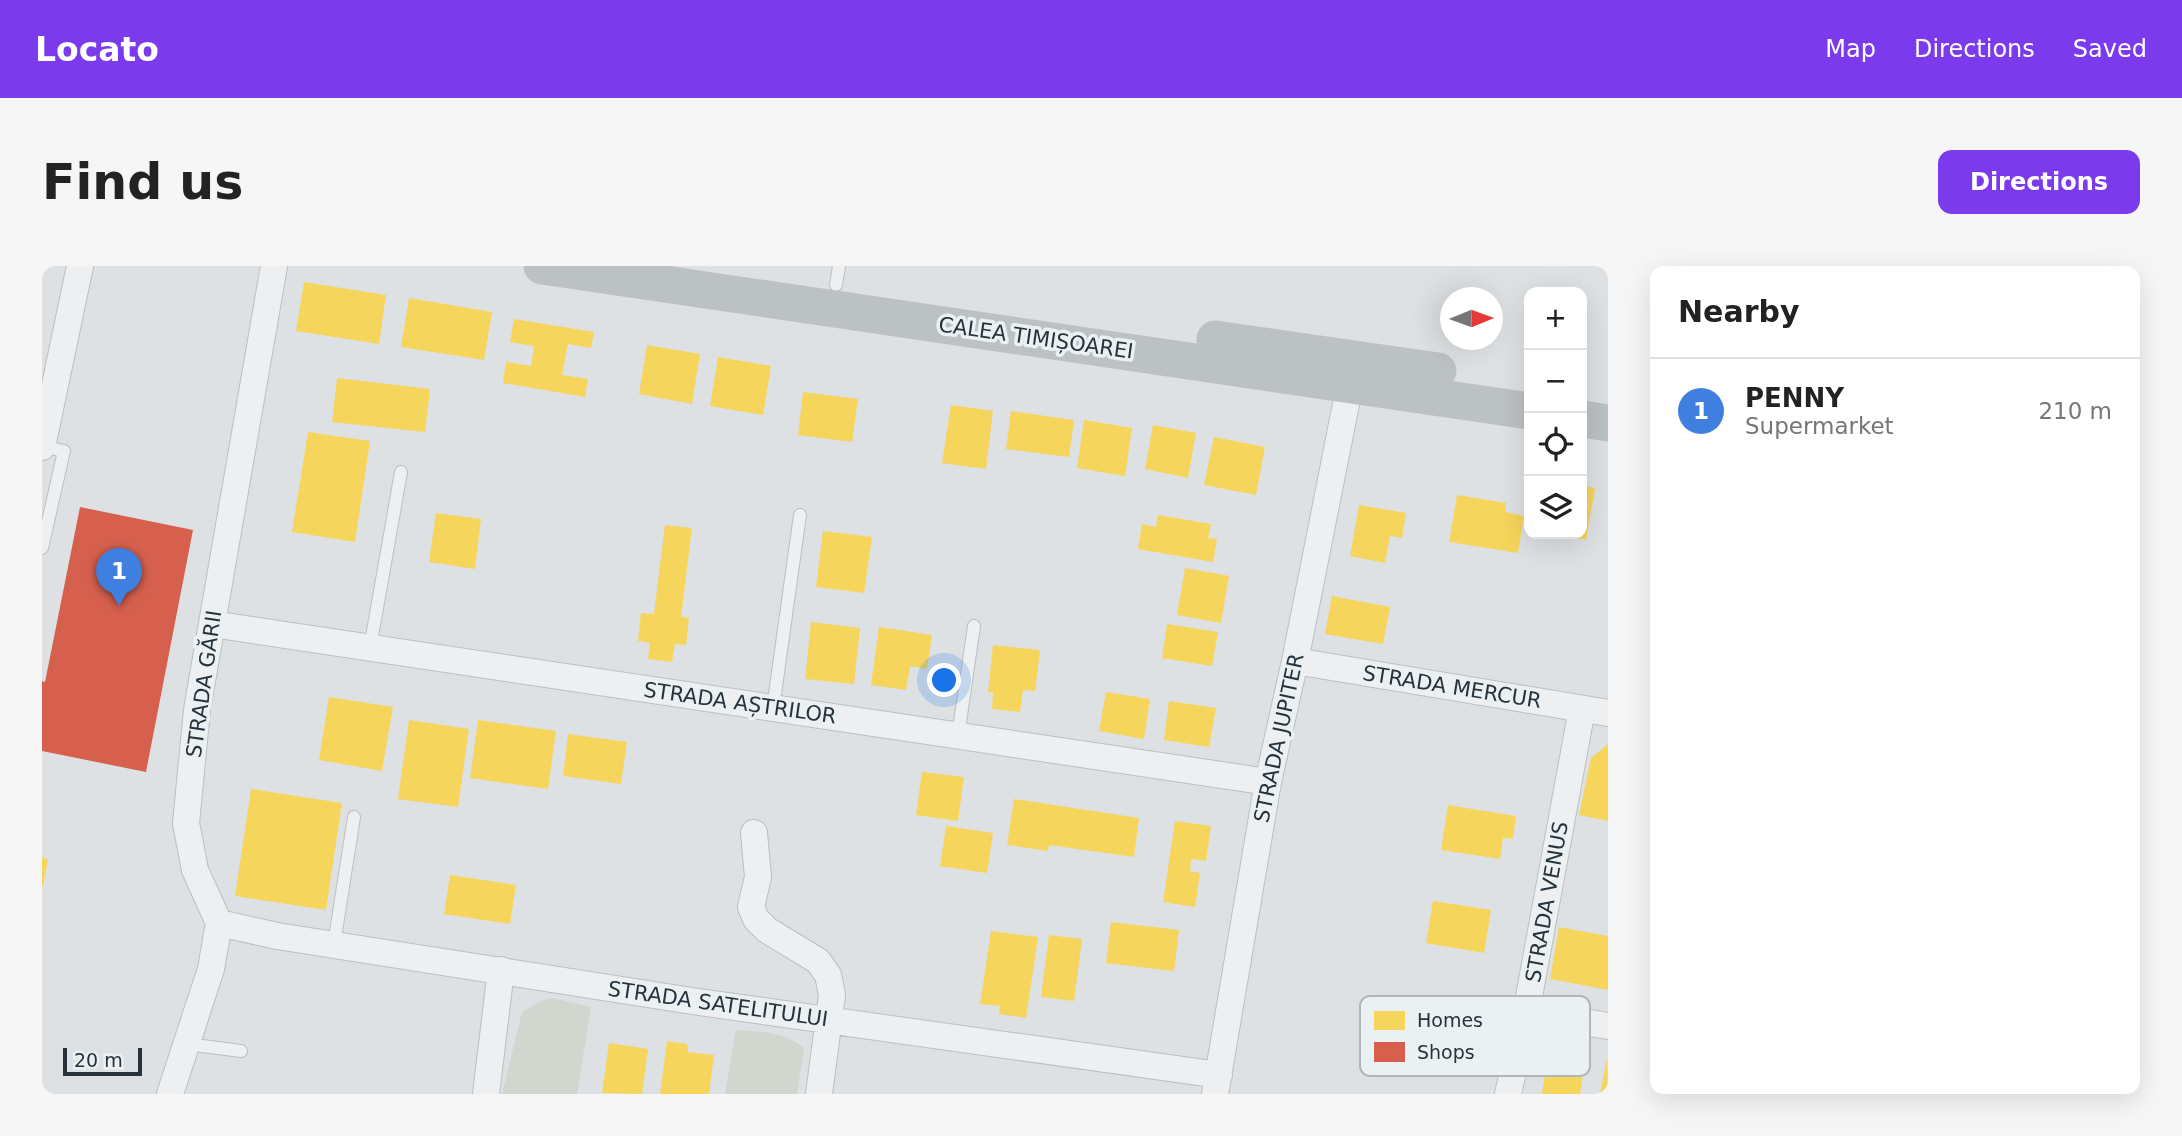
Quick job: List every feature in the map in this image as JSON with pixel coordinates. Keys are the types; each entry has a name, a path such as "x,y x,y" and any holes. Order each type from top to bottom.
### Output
{"main road":[{"name":"CALEA TIMIȘOAREI","path":"542,266 1524,410"},
{"name":"CALEA TIMIȘOAREI","path":"702,266 837,276 1524,384"},
{"path":"1587,394 1608,397"},
{"path":"1587,420 1608,423"}],"street":[{"path":"42,446 80,266"},
{"name":"STRADA GĂRII","path":"219,923 195,870 186,823 197,710 274,266"},
{"name":"STRADA JUPITER","path":"1217,1084 1268,782 1350,384"},
{"name":"STRADA AȘTRILOR","path":"212,624 1268,782"},
{"name":"STRADA MERCUR","path":"1295,661 1595,711"},
{"name":"STRADA VENUS","path":"1530,996 1595,711"},
{"path":"754,832 758,877 751,907 756,919 767,930 818,961 828,975 832,995 830,1020 818,1094"},
{"path":"170,1094 211,970 219,923"},
{"name":"STRADA SATELITULUI","path":"219,923 277,936 830,1020 1217,1084"},
{"path":"486,1094 501,970"},
{"path":"1590,1023 1608,1026"},
{"name":"STRADA VENUS","path":"1508,1094 1512,1076"}],"lane":[{"path":"42,446 64,452 42,548"},
{"path":"370,648 401,472"},
{"path":"773,708 800,515"},
{"path":"958,736 974,626"},
{"path":"334,944 354,817"},
{"path":"187,1044 241,1051"}],"shaded area":[{"path":"552,998 591,1007 577,1094 502,1094 522,1012"},
{"path":"736,1030 781,1035 804,1048 797,1094 725,1094"}],"building: Homes":[{"path":"304,282 386,295 379,344 296,331"},
{"path":"409,298 492,312 484,360 401,347"},
{"path":"514,319 594,332 591,348 568,344 562,375 588,379 585,397 503,383 506,362 531,366 534,346 510,342"},
{"path":"647,345 700,354 692,404 639,394"},
{"path":"718,357 771,366 763,415 710,406"},
{"path":"337,378 430,389 425,432 332,422"},
{"path":"803,392 858,399 852,442 798,435"},
{"path":"951,405 993,411 986,469 942,463"},
{"path":"1011,411 1074,420 1069,457 1006,449"},
{"path":"1084,420 1132,428 1125,476 1077,468"},
{"path":"1153,425 1196,433 1188,478 1145,469"},
{"path":"308,432 370,441 355,542 292,532"},
{"path":"1214,437 1265,447 1256,495 1204,485"},
{"path":"1587,486 1595,488 1587,534"},
{"path":"1457,495 1506,503 1505,512 1524,516 1518,553 1449,542"},
{"path":"1359,505 1406,513 1402,538 1390,536 1385,563 1350,556"},
{"path":"436,513 481,519 475,569 429,562"},
{"path":"1158,515 1211,524 1208,538 1217,539 1213,562 1138,549 1142,524 1156,527"},
{"path":"665,525 692,528 681,617 689,618 686,645 675,644 672,662 648,659 650,643 638,641 641,613 654,614"},
{"path":"823,531 872,537 864,593 816,587"},
{"path":"1185,568 1229,576 1221,623 1177,615"},
{"path":"1332,596 1390,607 1383,644 1325,634"},
{"path":"811,622 860,628 854,684 805,679"},
{"path":"1167,624 1218,632 1212,666 1162,658"},
{"path":"879,627 932,635 927,669 910,666 906,690 871,685"},
{"path":"993,645 1040,650 1035,691 1023,690 1020,712 992,709 993,692 988,692"},
{"path":"1106,692 1150,699 1144,739 1099,731"},
{"path":"329,697 393,707 382,771 319,760"},
{"path":"1169,701 1216,708 1209,747 1164,740"},
{"path":"409,720 469,729 458,807 398,799"},
{"path":"478,720 556,731 548,789 470,778"},
{"path":"568,734 627,742 621,784 563,776"},
{"path":"1608,744 1608,821 1579,815 1591,758"},
{"path":"922,772 964,777 958,821 916,815"},
{"path":"251,789 342,803 326,910 235,896"},
{"path":"1014,799 1139,818 1134,857 1049,845 1048,851 1007,845"},
{"path":"1448,805 1516,816 1513,839 1503,838 1500,859 1441,850"},
{"path":"1175,821 1211,826 1206,861 1191,859 1190,871 1200,873 1195,907 1163,902"},
{"path":"946,826 993,833 987,873 940,866"},
{"path":"42,858 48,859 43,886 42,886"},
{"path":"450,875 516,885 510,924 444,914"},
{"path":"1433,901 1491,910 1484,953 1426,943"},
{"path":"1111,922 1179,930 1174,971 1106,963"},
{"path":"1559,927 1608,936 1608,990 1550,979"},
{"path":"991,931 1038,937 1026,1018 999,1014 1000,1006 980,1004"},
{"path":"1049,935 1082,939 1074,1001 1041,997"},
{"path":"667,1041 687,1044 688,1052 714,1055 709,1094 660,1094"},
{"path":"609,1043 648,1049 642,1094 602,1093"},
{"path":"1607,1058 1608,1094 1600,1094"},
{"path":"1545,1076 1583,1076 1580,1094 1542,1094"}],"building: Shops":[{"path":"80,507 193,530 146,772 42,751 42,681 45,682"}],"place":[{"name":"PENNY","path":"119,606"}]}
